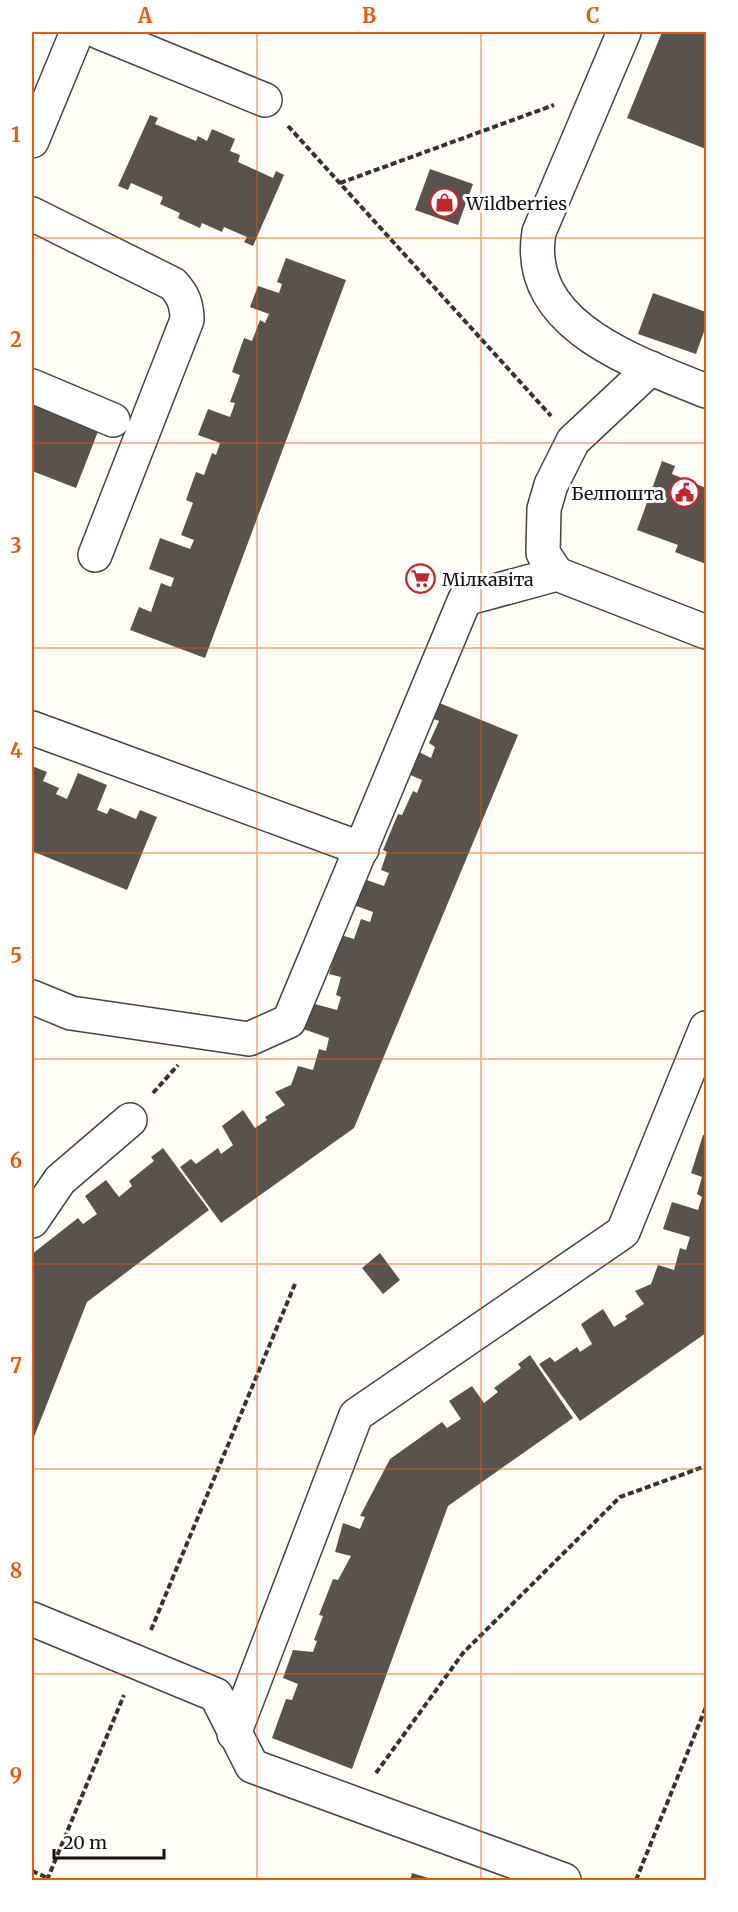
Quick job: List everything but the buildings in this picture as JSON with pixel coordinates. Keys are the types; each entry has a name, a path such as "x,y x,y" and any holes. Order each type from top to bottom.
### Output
{"lane":[{"path":"32,141 77,32"},
{"path":"99,32 265,100"},
{"path":"624,32 539,232 536,250 538,273 550,297 583,330 613,352 706,391"},
{"path":"32,214 173,284 182,294 187,308 187,320 95,555"},
{"path":"556,574 543,553 544,509 551,486 573,441 651,368"},
{"path":"32,386 113,420"},
{"path":"32,997 71,1013 249,1039 289,1022 465,598 556,574 706,632"},
{"path":"32,728 362,849"},
{"path":"234,1734 356,1415 623,1232 706,1028"},
{"path":"32,1221 60,1180 130,1120"},
{"path":"32,1619 216,1695 252,1766 564,1881"}],"path":[{"path":"340,183 600,88"},
{"path":"265,100 573,441"},
{"path":"130,1120 206,1032"},
{"path":"32,1871 47,1879 296,1284"},
{"path":"353,1805 463,1653 620,1497 706,1466"},
{"path":"636,1881 706,1707"}],"place":[{"name":"Wildberries","path":"445,203"},
{"name":"Белпошта","path":"685,493"},
{"name":"Мілкавіта","path":"421,579"}]}
